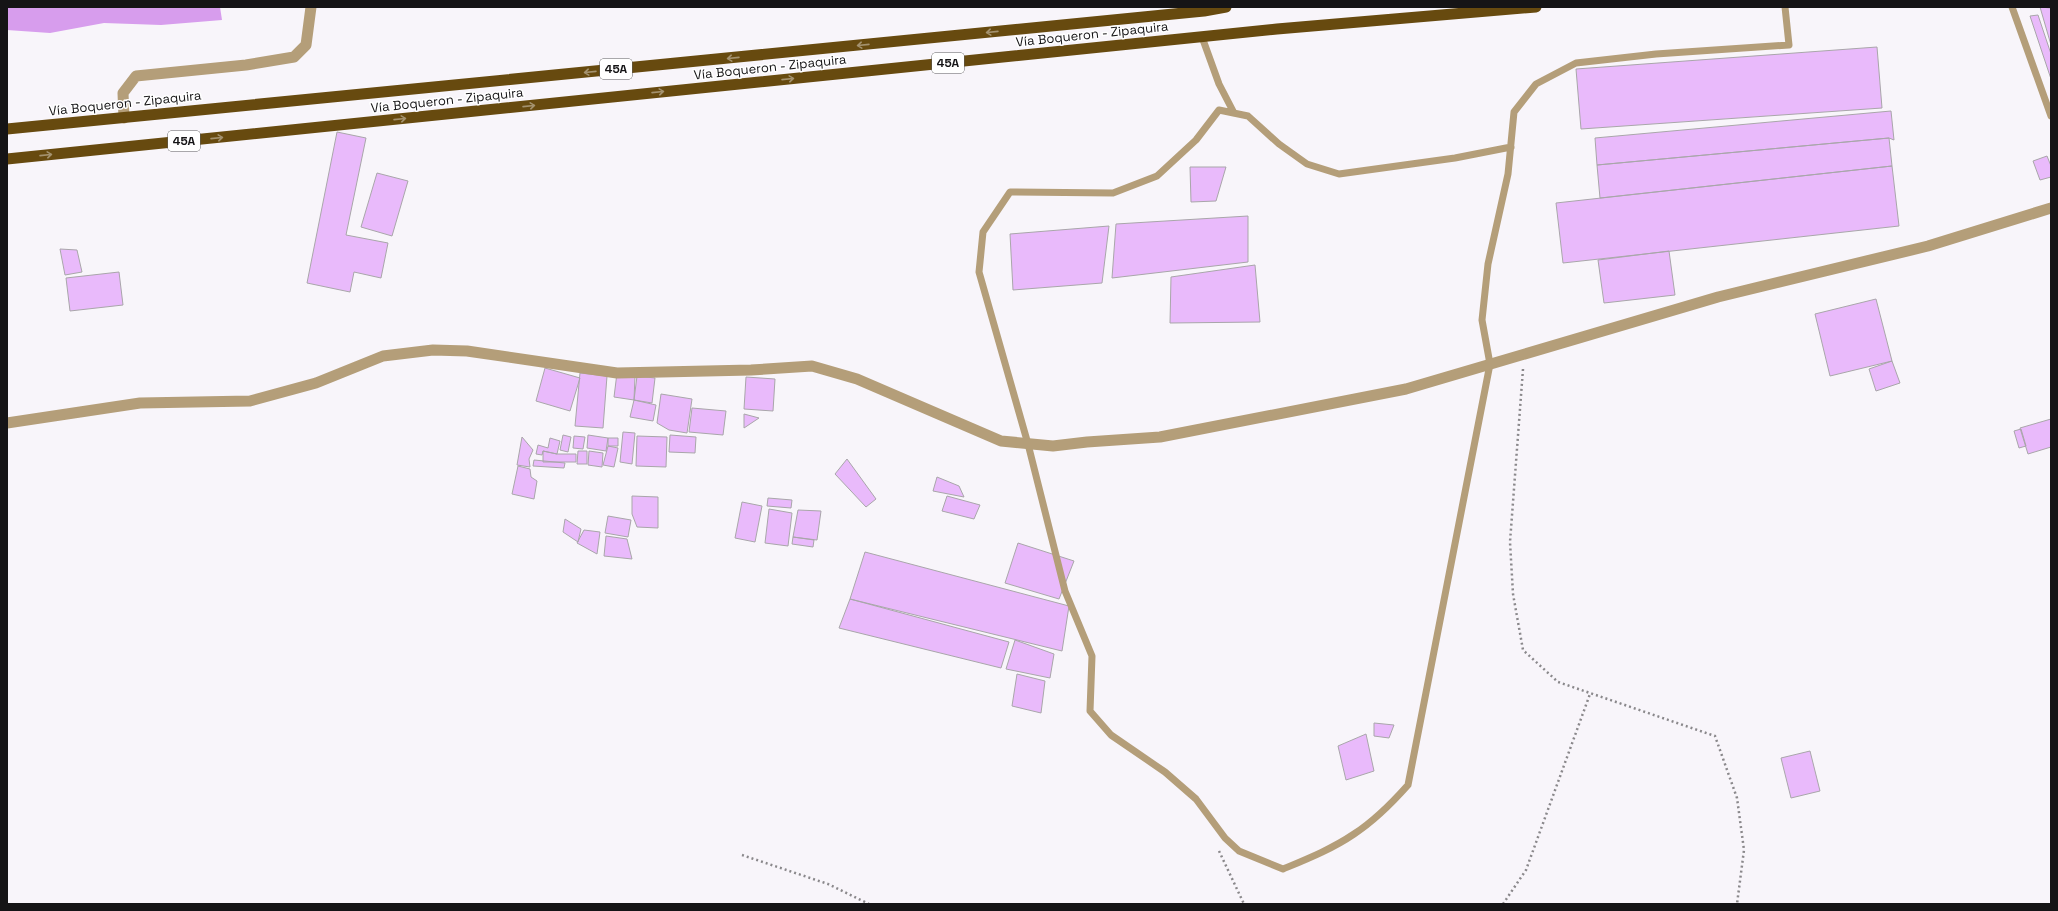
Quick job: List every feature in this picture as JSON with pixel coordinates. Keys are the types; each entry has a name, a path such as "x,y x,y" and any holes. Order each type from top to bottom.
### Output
{"highway":[{"name":"Vía Boqueron - Zipaquira","path":"7,129 1204,11 1226,7"},
{"name":"Vía Boqueron - Zipaquira","path":"7,160 1202,36 1536,7"}],"street":[{"path":"124,118 123,93 136,76 246,65 294,57 306,45 310,7"},
{"path":"7,423 140,403 250,401 316,383 383,356 433,350 467,351 617,373 751,370 812,366 857,379 1001,441 1053,446 1160,437 1406,389 1718,297 1928,246 2051,208"}],"lane":[{"path":"1511,147 1455,158 1339,174 1307,164 1279,144 1248,116 1219,110 1196,140 1157,176 1113,193 1010,192 983,232 979,272 1028,444 1065,591 1092,656 1090,711 1111,735 1165,772 1196,799 1225,838 1239,851 1282,869 1325,851 1355,834 1389,805 1408,785 1490,364 1482,320 1488,264 1508,174 1511,147 1514,112 1536,84 1576,63 1656,54 1789,45 1785,7"},
{"path":"2012,7 2051,116"},
{"path":"1202,36 1219,84 1234,113"}],"path":[{"path":"1524,354 1510,542 1513,594 1523,650 1558,682 1715,736 1737,798 1744,850 1737,904"},
{"path":"1503,904 1526,870 1590,694"},
{"path":"742,855 828,884 869,904"}],"shaded area":[{"path":"7,7 220,7 222,20 161,25 104,23 50,33 7,30"}],"building":[{"path":"2040,7 2051,8 2051,45"},
{"path":"2038,15 2051,54 2051,79 2030,16"},
{"path":"1877,47 1882,108 1581,129 1576,69"},
{"path":"1891,111 1894,140 1889,138 1597,165 1595,138"},
{"path":"337,132 366,138 346,235 388,243 381,278 354,272 350,292 307,283"},
{"path":"1889,138 1892,166 1600,198 1597,165"},
{"path":"2047,156 2051,166 2051,177 2040,180 2033,161"},
{"path":"1892,166 1899,226 1563,263 1556,203"},
{"path":"1190,167 1226,167 1216,201 1191,202"},
{"path":"377,173 408,181 392,236 361,227"},
{"path":"1248,216 1248,262 1112,278 1116,224"},
{"path":"1109,226 1102,283 1013,290 1010,234"},
{"path":"60,249 77,250 82,272 65,275"},
{"path":"1669,251 1675,295 1604,303 1598,260"},
{"path":"1255,265 1260,322 1170,323 1171,277"},
{"path":"119,272 123,305 70,311 66,278"},
{"path":"1876,299 1892,361 1830,376 1815,314"},
{"path":"1892,361 1900,383 1876,391 1869,369"},
{"path":"545,368 580,378 570,411 536,401"},
{"path":"580,373 607,376 603,428 575,426"},
{"path":"617,373 635,376 634,400 614,397"},
{"path":"637,376 655,378 652,403 634,400"},
{"path":"746,377 775,379 773,411 744,409"},
{"path":"661,394 692,399 687,433 669,430 657,423"},
{"path":"634,400 656,405 653,421 630,417"},
{"path":"692,408 726,411 723,435 689,432"},
{"path":"744,414 759,418 744,428"},
{"path":"2051,419 2051,447 2028,454 2020,428"},
{"path":"2021,429 2026,446 2019,448 2014,431"},
{"path":"623,432 635,433 632,464 620,462"},
{"path":"563,435 571,437 568,452 560,450"},
{"path":"588,435 608,438 606,451 587,448"},
{"path":"670,435 696,437 695,453 669,452"},
{"path":"574,436 585,437 583,449 573,448"},
{"path":"637,436 667,437 666,467 636,466"},
{"path":"522,437 533,450 529,459 530,467 517,465"},
{"path":"550,438 560,441 557,454 543,451 542,455 536,454 538,445 548,448"},
{"path":"608,438 618,438 618,446 608,446"},
{"path":"608,446 618,448 614,467 603,465"},
{"path":"543,451 557,454 576,454 576,462 543,462"},
{"path":"578,451 587,451 587,464 577,464"},
{"path":"589,451 603,453 602,467 588,465"},
{"path":"847,459 876,499 866,507 835,474"},
{"path":"534,460 565,463 564,468 533,466"},
{"path":"518,466 530,469 531,477 537,481 534,499 512,494"},
{"path":"937,477 959,486 964,497 933,491"},
{"path":"632,496 658,497 658,528 637,527 632,514"},
{"path":"947,496 980,505 974,519 942,511"},
{"path":"768,498 792,500 791,508 767,506"},
{"path":"742,502 762,506 755,542 735,538"},
{"path":"769,509 792,513 788,546 765,543"},
{"path":"798,510 821,511 817,540 793,537"},
{"path":"608,516 631,520 628,537 605,533"},
{"path":"565,519 581,529 578,542 563,532"},
{"path":"584,530 600,532 597,554 577,543"},
{"path":"606,536 627,539 632,559 604,556"},
{"path":"793,537 814,540 813,547 792,544"},
{"path":"1018,543 1074,561 1059,599 1005,583"},
{"path":"865,552 1069,606 1062,651 850,599"},
{"path":"850,599 1009,642 1001,668 839,628"},
{"path":"1015,640 1054,654 1050,678 1006,669"},
{"path":"1017,674 1045,681 1041,713 1012,706"},
{"path":"1374,723 1394,725 1389,738 1374,736"},
{"path":"1366,734 1374,771 1346,780 1338,746"},
{"path":"1810,751 1820,791 1791,798 1781,758"}]}
